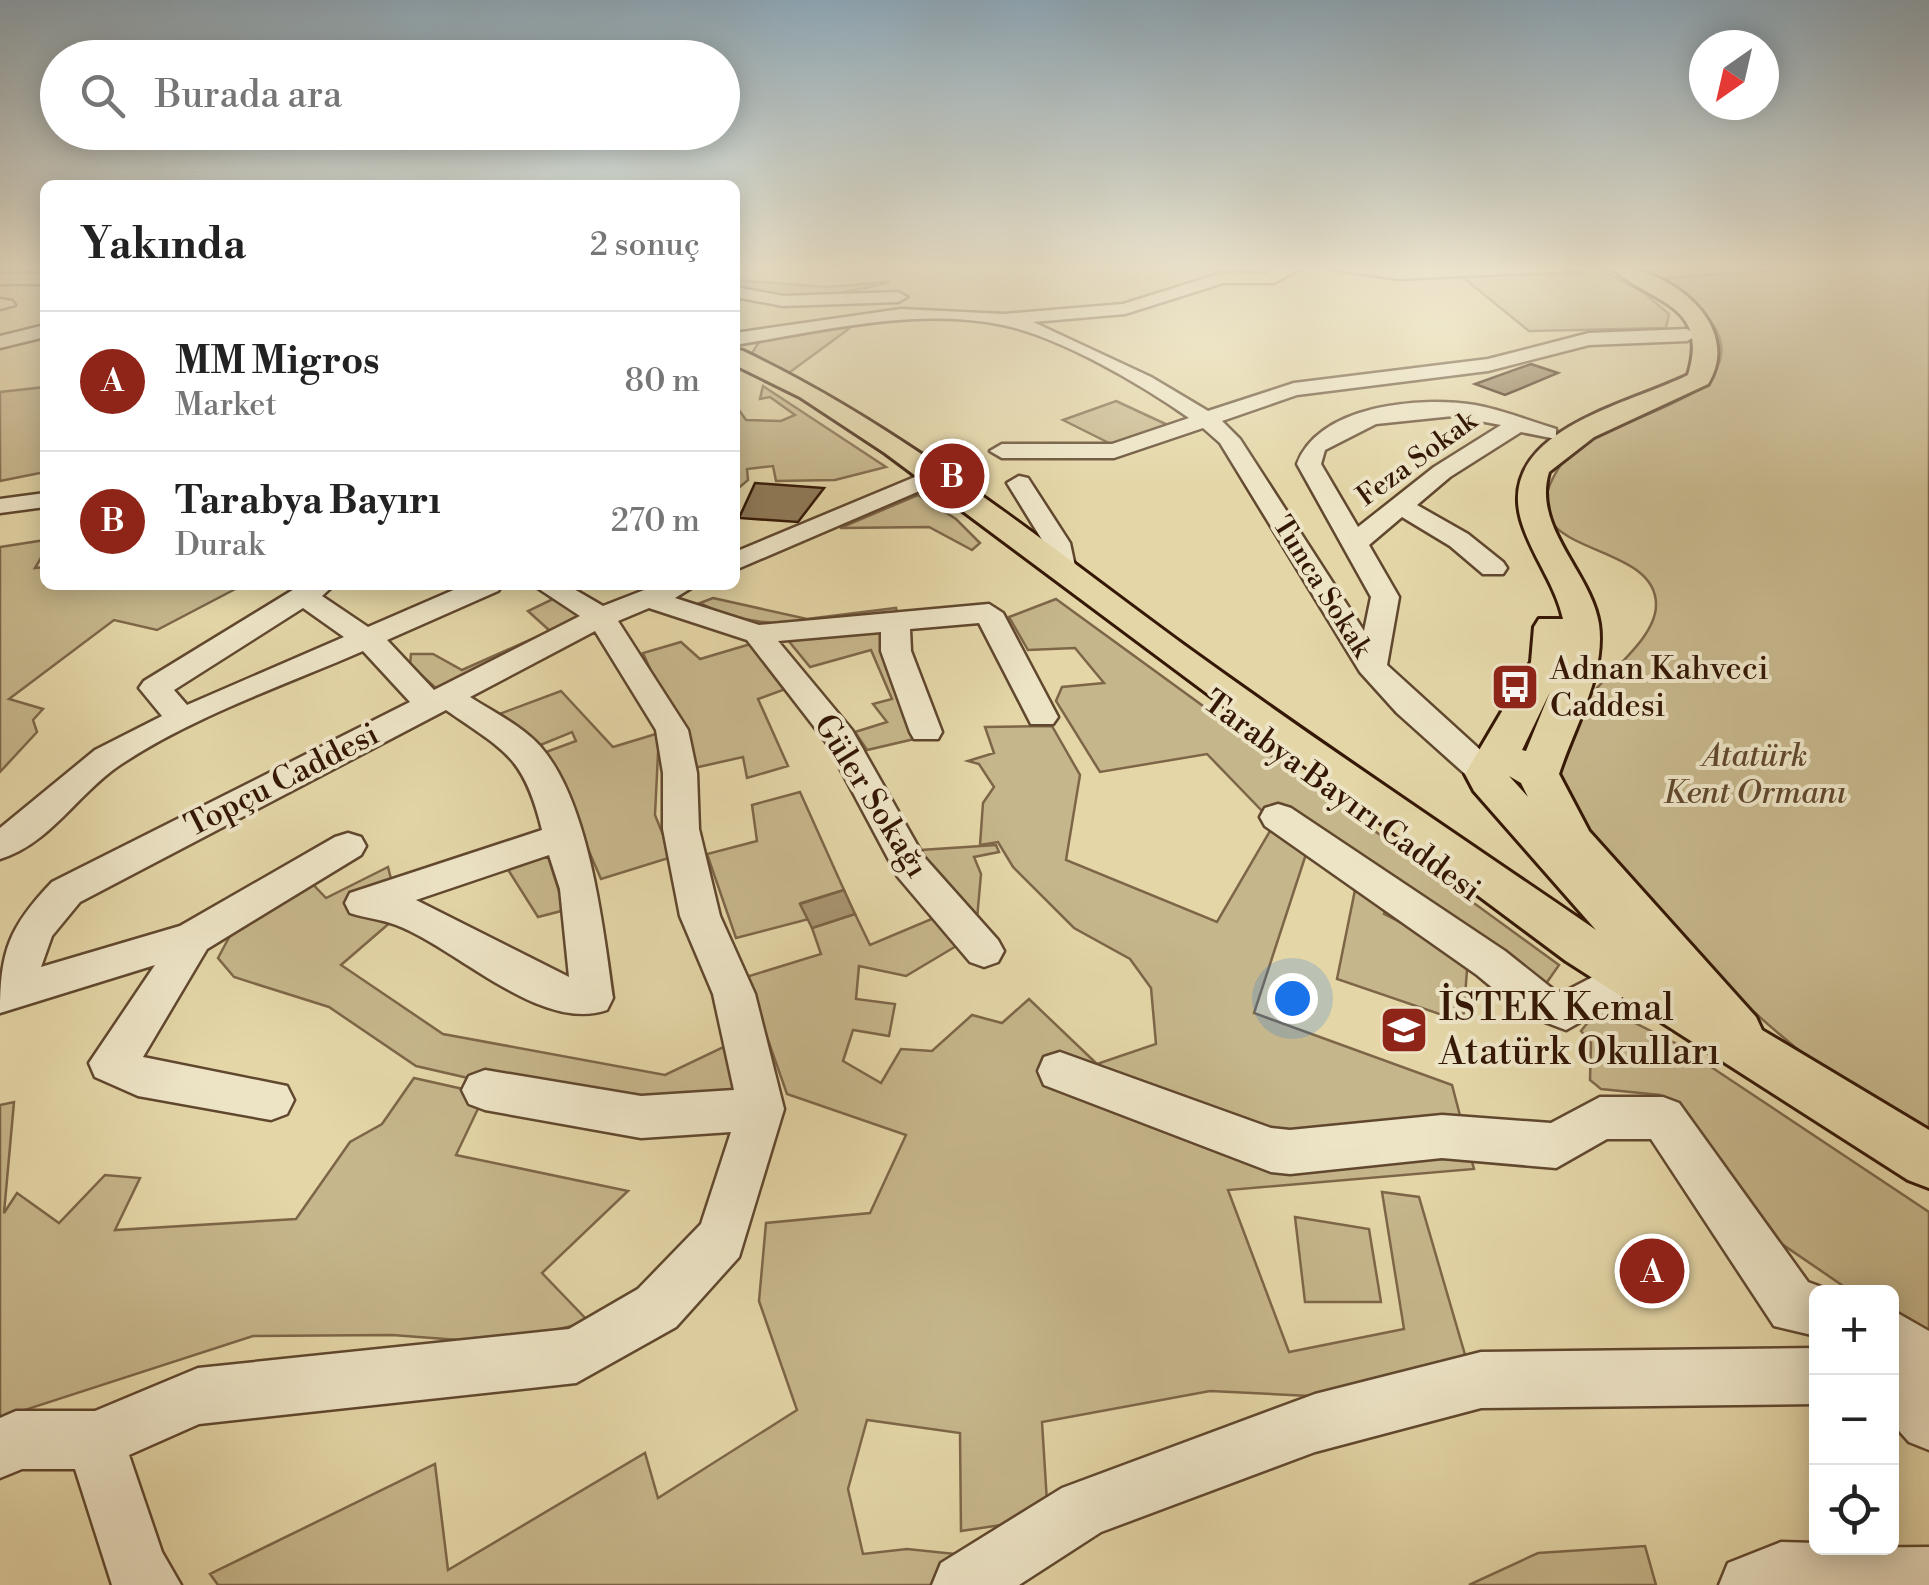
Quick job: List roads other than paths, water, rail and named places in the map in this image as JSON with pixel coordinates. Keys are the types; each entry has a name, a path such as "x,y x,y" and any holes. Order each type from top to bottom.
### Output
{"main road":[{"path":"1688,340 1692,354 1680,372 1622,405 1589,413 1548,434 1522,457 1512,488 1515,520 1553,623 1550,662 1510,726 1509,774 1521,820 1618,966 1929,1189"},
{"path":"1509,774 1579,656 1582,634 1574,594 1541,535 1532,498 1534,471 1566,440 1699,379 1708,359 1703,340"},
{"name":"Tarabya Bayırı Caddesi","path":"740,359 775,377 1023,541 1618,966"},
{"name":"Tarabya Bayırı Caddesi","path":"930,479 1314,777 1618,966"},
{"path":"1509,774 1696,982 1738,1055 1929,1161"}],"street":[{"path":"1056,340 1206,417"},
{"path":"1002,452 1104,453 1266,396 1330,382 1488,365 1585,340"},
{"path":"1371,666 1384,597 1309,464 1310,455 1325,439 1360,421 1448,410 1475,412 1548,434"},
{"name":"Tunca Sokak","path":"1206,417 1229,439 1371,666 1408,706 1453,744 1509,774"},
{"name":"Feza Sokak","path":"1354,543 1442,472 1516,425"},
{"path":"740,560 930,479"},
{"path":"1019,483 1057,543 1062,571"},
{"path":"0,506 40,501"},
{"path":"1400,506 1459,540 1493,568"},
{"path":"182,720 155,688 312,590 440,701 522,742 549,780 578,888 592,998 552,992 417,918 364,902 562,837"},
{"path":"0,846 32,825 107,758 182,720 477,590"},
{"path":"0,1449 16,1440 95,1440 198,1396 576,1356 657,1308 721,1239 761,1109 734,994 700,916 681,829 680,773 672,730 602,618 556,590"},
{"name":"Topçu Caddesi","path":"7,994 34,925 66,892 602,618 669,590"},
{"path":"648,598 756,634 990,613 1042,717"},
{"path":"894,622 896,651 926,732"},
{"name":"Güler Sokağı","path":"756,634 840,738 911,866 984,951"},
{"path":"1278,817 1491,963 1539,1002 1566,1012 1618,966"},
{"path":"7,994 194,938 348,846"},
{"path":"194,938 138,1032 110,1064 138,1076 271,1100"},
{"path":"1060,1071 1271,1150 1307,1155 1425,1138 1487,1135 1556,1146 1600,1118 1663,1118 1793,1306 1809,1309"},
{"path":"485,1090 641,1117 761,1109"},
{"path":"1899,1342 1929,1365"},
{"path":"962,1585 1082,1508 1315,1423 1482,1380 1809,1376"},
{"path":"1899,1391 1929,1422"},
{"path":"95,1440 138,1571 150,1585"},
{"path":"1750,1585 1781,1573 1929,1578"}],"place":[{"name":"Tarabya Bayırı","path":"952,476"},
{"name":"Adnan Kahveci Caddesi","path":"1515,687"},
{"name":"İSTEK Kemal Atatürk Okulları","path":"1404,1030"},
{"name":"MM Migros","path":"1652,1271"}],"park label":[{"name":"Atatürk Kent Ormanı","path":"1755,774"}]}
